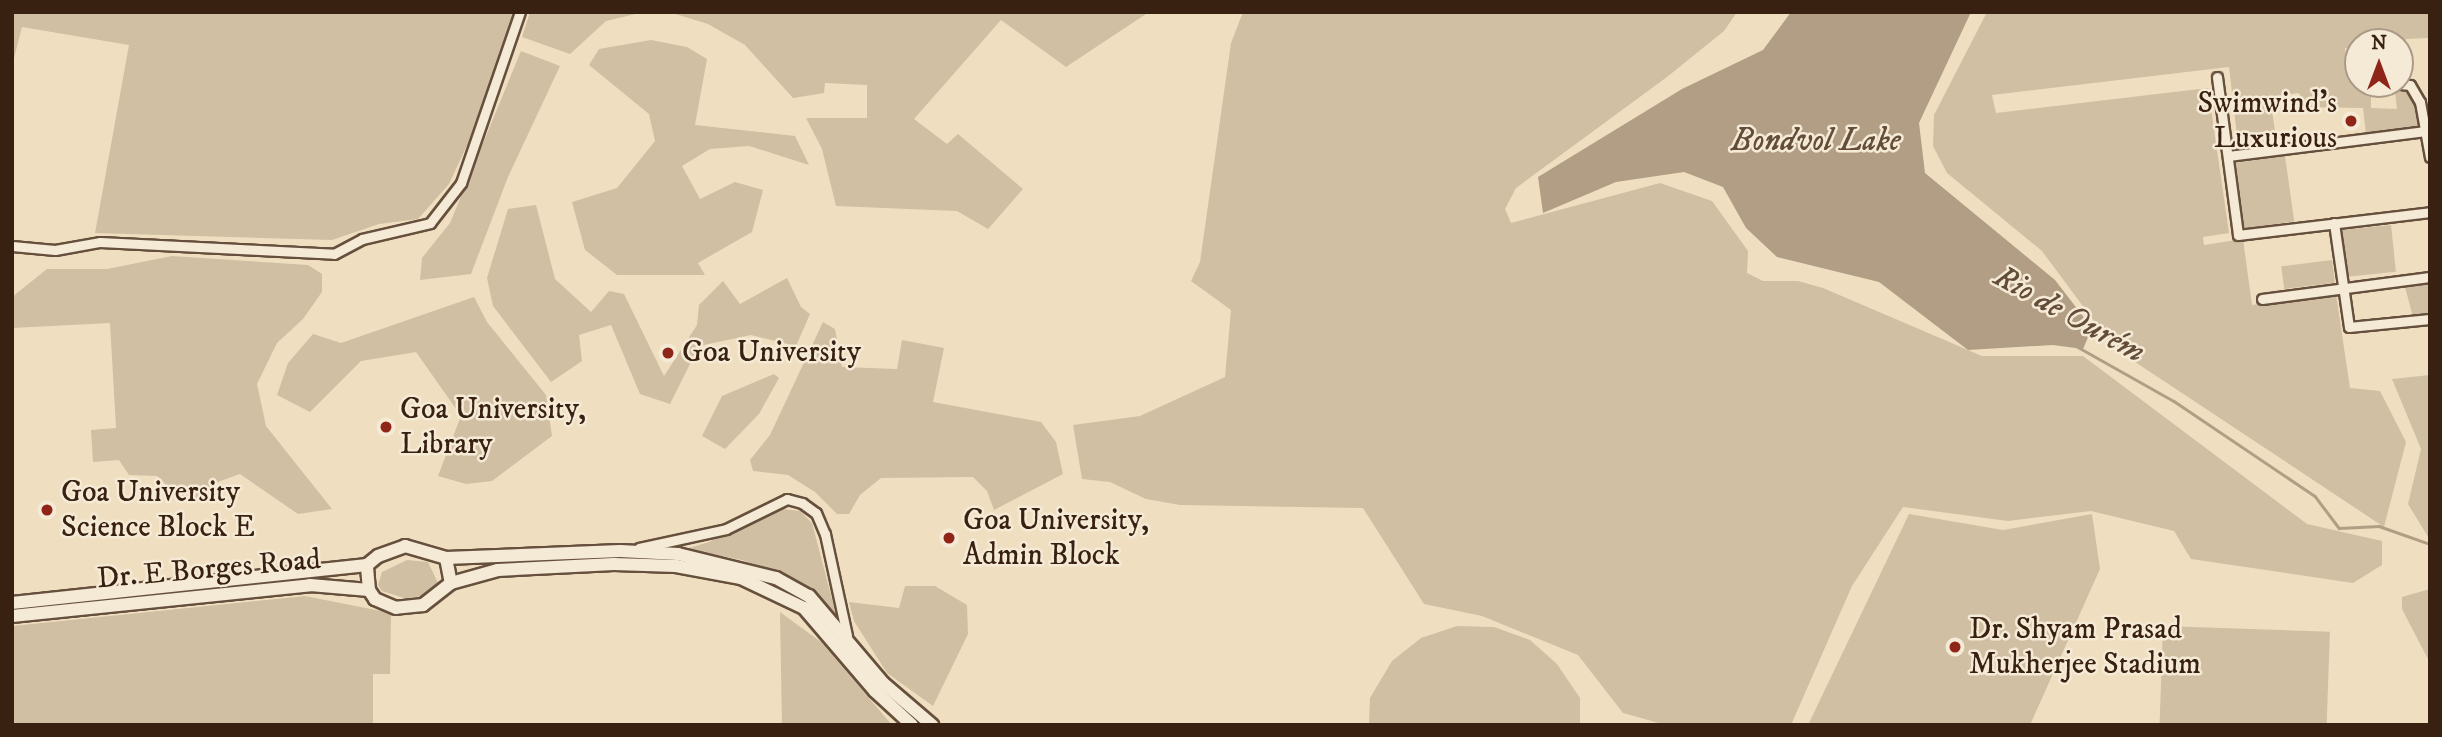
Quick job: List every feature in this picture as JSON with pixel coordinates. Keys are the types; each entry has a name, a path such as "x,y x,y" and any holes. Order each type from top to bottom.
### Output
{"main road":[{"path":"912,725 875,691 804,608 741,578 687,568 614,564 498,570 451,583 423,605 396,608 375,599 369,590 367,565 378,556 405,546 446,558 620,551 709,558 776,578 809,596 847,636 883,683 932,725"},
{"path":"446,558 451,583"},
{"name":"Dr. E Borges Road","path":"12,603 367,565"},
{"name":"Dr. E Borges Road","path":"12,616 310,585 369,590"}],"street":[{"path":"12,246 55,250 100,242 325,255 362,239 430,223 461,183 520,12"},
{"path":"2217,77 2238,234 2430,212"},
{"path":"2414,92 2420,102 2430,157"},
{"path":"2228,156 2427,131"},
{"path":"2334,223 2349,327 2430,319"},
{"path":"2262,299 2430,277"},
{"path":"620,551 726,528 787,499 802,503 816,513 825,534 847,636"}],"shaded area":[{"path":"12,12 515,12 477,124 449,184 418,219 379,224 332,240 95,233 129,45 22,27 12,66"},
{"path":"530,12 644,12 606,21 570,54 522,37"},
{"path":"669,12 1149,12 1066,67 1001,20 914,119 947,144 958,134 1023,189 988,229 957,211 836,206 822,149 806,118 867,118 867,85 825,83 824,93 793,98 745,45 708,24"},
{"path":"1243,12 1737,12 1724,31 1667,77 1516,188 1505,209 1511,223 1660,183 1712,201 1748,251 1747,273 1763,281 1798,281 1823,288 1982,356 2083,356 2307,524 2382,541 2382,565 2353,583 2191,559 2174,531 2091,511 2008,521 1903,507 1852,586 1791,725 1666,725 1623,713 1578,655 1482,616 1424,604 1363,508 1180,505 1146,499 1110,482 1082,479 1073,425 1140,416 1225,377 1231,310 1191,281 1200,262 1231,43"},
{"path":"1987,12 2430,12 2430,73 2428,38 2414,39 2414,28 2344,28 2344,98 2371,98 2371,108 2397,109 2396,98 2412,98 2421,128 2366,134 2363,108 2303,107 2299,93 2270,97 2275,131 2237,136 2229,67 1992,95 1996,113 2208,88 2229,233 2203,237 2204,245 2243,239 2252,305 2336,294 2350,388 2380,391 2406,442 2384,527 2114,348 2042,251 1947,173 1933,146 1934,115"},
{"path":"651,40 687,47 707,59 695,125 795,136 809,165 749,146 710,149 682,166 700,199 735,182 763,190 752,232 698,263 705,275 617,275 585,250 572,202 617,188 655,141 649,114 589,65 599,49"},
{"path":"521,51 560,66 508,177 471,274 420,280 422,258 450,223"},
{"path":"2285,156 2294,221 2243,229 2234,163"},
{"path":"536,205 555,279 591,312 609,291 624,294 664,376 697,325 699,305 723,281 740,304 787,278 801,307 810,314 796,346 751,335 699,346 670,404 640,394 611,325 579,335 582,361 551,382 493,306 487,278 508,209"},
{"path":"2391,225 2396,272 2347,277 2342,230"},
{"path":"172,256 308,265 322,274 322,292 303,319 277,343 257,384 266,426 332,509 298,514 240,474 215,483 202,502 183,501 157,476 129,475 119,460 93,462 91,430 116,428 110,323 12,328 12,297 47,269 107,269"},
{"path":"2332,260 2335,283 2284,289 2281,266"},
{"path":"2430,284 2430,315 2413,317 2405,287"},
{"path":"474,297 487,322 546,395 552,436 492,481 466,484 438,476 461,416 416,352 361,361 310,412 277,395 288,363 313,334 341,343"},
{"path":"823,322 835,329 842,367 897,369 902,340 944,348 933,402 1041,422 1056,442 1063,474 994,510 987,491 973,477 881,478 860,495 849,514 837,514 815,492 788,475 753,471 750,460 770,435"},
{"path":"774,374 779,378 759,414 725,449 702,436 722,396"},
{"path":"2430,375 2430,540 2408,504 2421,449 2392,379"},
{"path":"783,509 800,511 812,523 837,618 795,581 742,560 686,549 709,542 765,512"},
{"name":"Dr. Shyam Prasad Mukherjee Stadium","path":"1909,514 2003,530 2092,514 2100,569 2030,725 1808,725"},
{"path":"407,560 428,562 438,583 421,596 407,599 382,591 378,585 382,572"},
{"path":"905,586 935,586 967,605 968,634 933,706 887,673 854,621 849,602 899,608"},
{"path":"2430,589 2430,663 2402,609 2402,597"},
{"path":"305,596 391,613 390,674 373,674 373,725 12,725 12,626"},
{"path":"780,612 821,642 892,725 782,725"},
{"path":"1457,626 1494,627 1530,640 1557,664 1580,698 1580,725 1369,725 1370,698 1392,661 1421,638"},
{"path":"2163,626 2330,632 2327,725 2160,725"}],"water":[{"name":"Bondvol Lake","path":"1791,12 1971,12 1919,123 1925,173 2055,280 2092,328 2083,349 2053,345 1968,350 1879,282 1777,257 1746,228 1723,187 1684,172 1616,182 1543,213 1538,177 1682,89 1763,50"}],"waterway":[{"name":"Rio de Ourém","path":"2078,347 2174,401 2315,496 2339,528 2379,526 2430,544"}],"place":[{"name":"Swimwind's Luxurious","path":"2351,121"},
{"name":"Goa University","path":"668,353"},
{"name":"Goa University, Library","path":"386,427"},
{"name":"Goa University Science Block E","path":"47,510"},
{"name":"Goa University, Admin Block","path":"949,538"},
{"name":"Dr. Shyam Prasad Mukherjee Stadium","path":"1955,647"}]}
